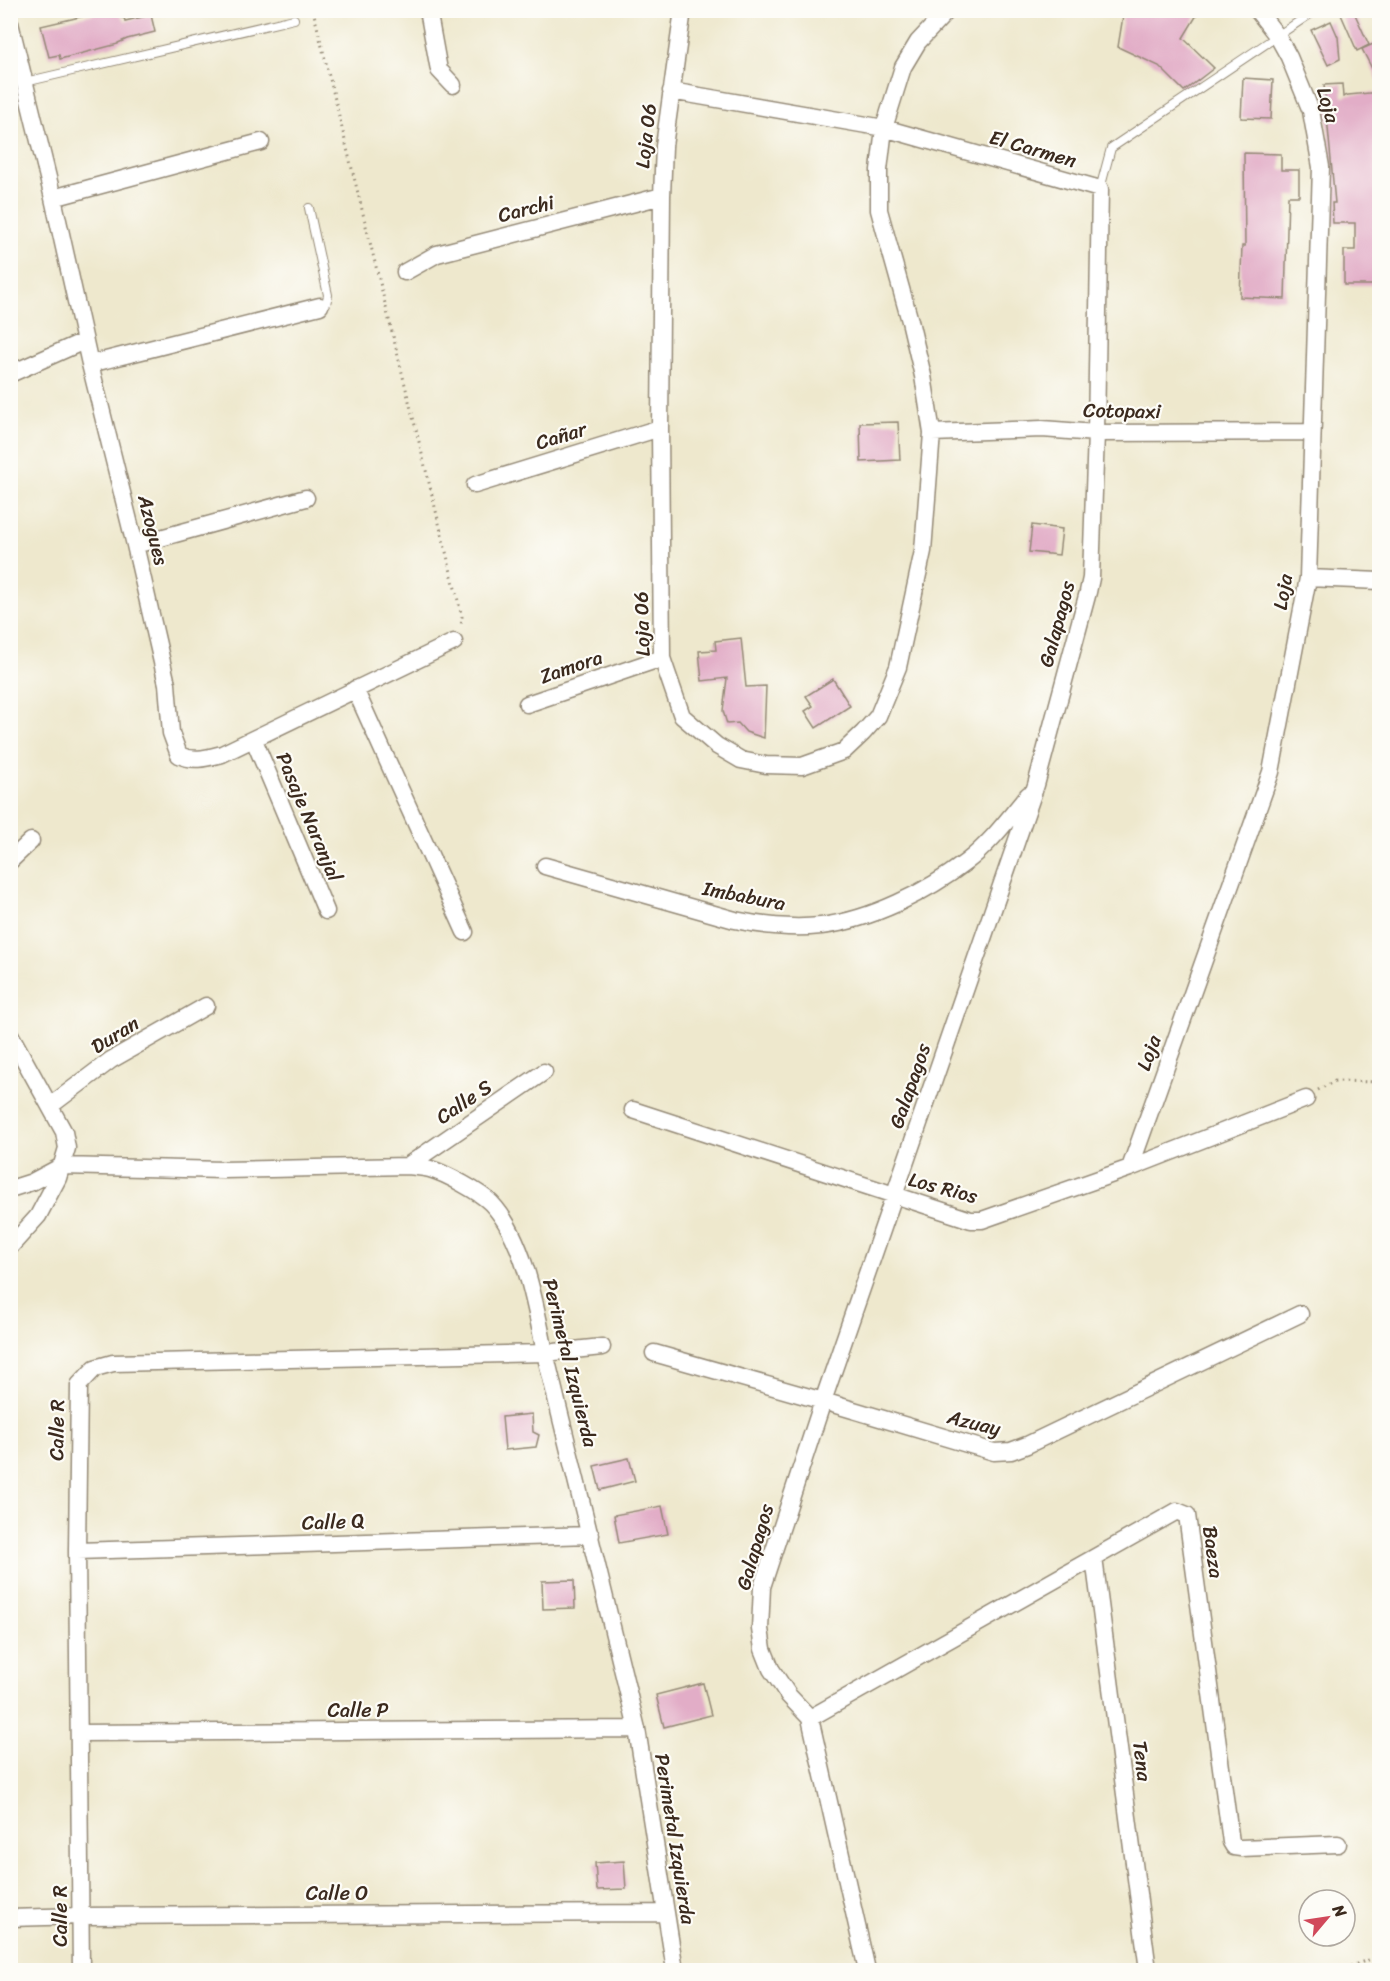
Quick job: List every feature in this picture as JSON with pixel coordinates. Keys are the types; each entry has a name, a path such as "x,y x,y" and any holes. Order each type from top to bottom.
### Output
{"street":[{"path":"428,10 439,70 453,85"},
{"name":"Loja 06","path":"685,10 682,17 664,146 662,196 660,428 662,658 682,716 717,746 741,760 766,765 802,766 844,751 878,716 898,667 923,550 932,433"},
{"path":"932,433 923,376 879,210 879,170 884,128 903,67 918,42 948,10"},
{"name":"Loja","path":"1130,1168 1271,772 1308,578 1321,167 1311,111 1289,57 1278,37 1257,10"},
{"name":"Azogues","path":"10,23 53,198 84,341 135,545 167,684 171,733 179,755 197,760 222,754 454,642"},
{"name":"El Carmen","path":"671,91 884,128 1100,189"},
{"path":"53,198 261,142"},
{"name":"Galapagos","path":"810,1718 789,1696 771,1669 763,1649 760,1629 762,1587 1036,785 1091,578 1100,189"},
{"name":"Carchi","path":"405,272 437,254 662,196"},
{"path":"90,364 320,306"},
{"path":"10,374 84,341"},
{"name":"Cañar","path":"475,485 660,428"},
{"name":"Cotopaxi","path":"932,433 1042,429 1096,433 1312,432"},
{"path":"135,545 306,498"},
{"path":"1308,578 1380,581"},
{"name":"Zamora","path":"527,704 662,658"},
{"path":"355,689 465,932"},
{"name":"Pasaje Naranjal","path":"254,740 326,911"},
{"name":"Imbabura","path":"545,866 735,920 762,925 822,926 886,909 967,862 1003,826 1036,785"},
{"path":"10,861 31,841"},
{"name":"Duran","path":"50,1106 111,1060 206,1006"},
{"path":"10,1034 64,1132 67,1148 58,1178 38,1216 10,1247"},
{"name":"Calle S","path":"407,1166 544,1072"},
{"name":"Los Rios","path":"633,1110 895,1197 971,1220 982,1220 1130,1168 1306,1099"},
{"path":"10,1189 32,1182 62,1166"},
{"name":"Perimetal Izquierda","path":"62,1166 223,1170 407,1166 431,1169 459,1182 490,1202 512,1232 535,1301 545,1353 637,1729 664,1913 675,1971"},
{"name":"Azuay","path":"654,1353 1002,1453 1027,1445 1300,1314"},
{"name":"Calle R","path":"81,1971 77,1551 79,1385 95,1368 113,1362 545,1353 602,1347"},
{"name":"Baeza","path":"810,1718 1177,1510 1187,1515 1231,1842 1234,1847 1241,1848 1338,1844"},
{"name":"Calle Q","path":"77,1551 591,1535"},
{"name":"Tena","path":"1094,1557 1148,1971"},
{"path":"810,1718 867,1971"},
{"name":"Calle P","path":"79,1733 637,1729"},
{"name":"Calle O","path":"10,1918 664,1913"}],"lane":[{"path":"1100,189 1111,148 1316,10"},
{"path":"25,82 294,18"},
{"path":"309,207 328,295 326,304 320,306"}],"path":[{"path":"313,10 462,617 461,632 454,642"},
{"path":"1306,1099 1335,1081 1380,1082"},
{"path":"1339,1971 1380,1956"}],"building":[{"path":"110,10 120,10 125,21 151,15 155,32 60,59 59,55 49,57 41,26"},
{"path":"1124,10 1200,10 1183,38 1214,68 1184,91 1159,66 1118,47"},
{"path":"1339,10 1353,10 1369,45 1357,51"},
{"path":"1331,21 1338,37 1340,59 1328,65 1311,30"},
{"path":"1380,41 1380,84 1362,49"},
{"path":"1243,78 1273,80 1271,119 1241,118"},
{"path":"1342,84 1343,97 1380,92 1380,285 1344,285 1344,250 1355,250 1355,223 1333,223 1332,203 1335,203 1324,85"},
{"path":"1244,153 1281,154 1281,170 1299,170 1299,196 1288,196 1285,299 1240,297 1242,246 1245,246"},
{"path":"898,422 900,460 861,462 860,423"},
{"path":"1032,525 1062,529 1059,555 1029,552"},
{"path":"741,638 746,687 766,686 764,738 746,732 738,723 727,724 723,711 727,678 702,681 699,651 716,650 715,641"},
{"path":"833,679 850,706 816,728 805,711 813,706 806,696"},
{"path":"532,1414 533,1432 539,1435 536,1447 505,1450 502,1417"},
{"path":"629,1458 635,1481 600,1490 594,1466"},
{"path":"662,1506 668,1534 619,1543 614,1515"},
{"path":"574,1580 575,1608 543,1609 542,1581"},
{"path":"703,1683 711,1715 664,1727 656,1695"},
{"path":"624,1861 626,1889 597,1890 595,1863"}]}
